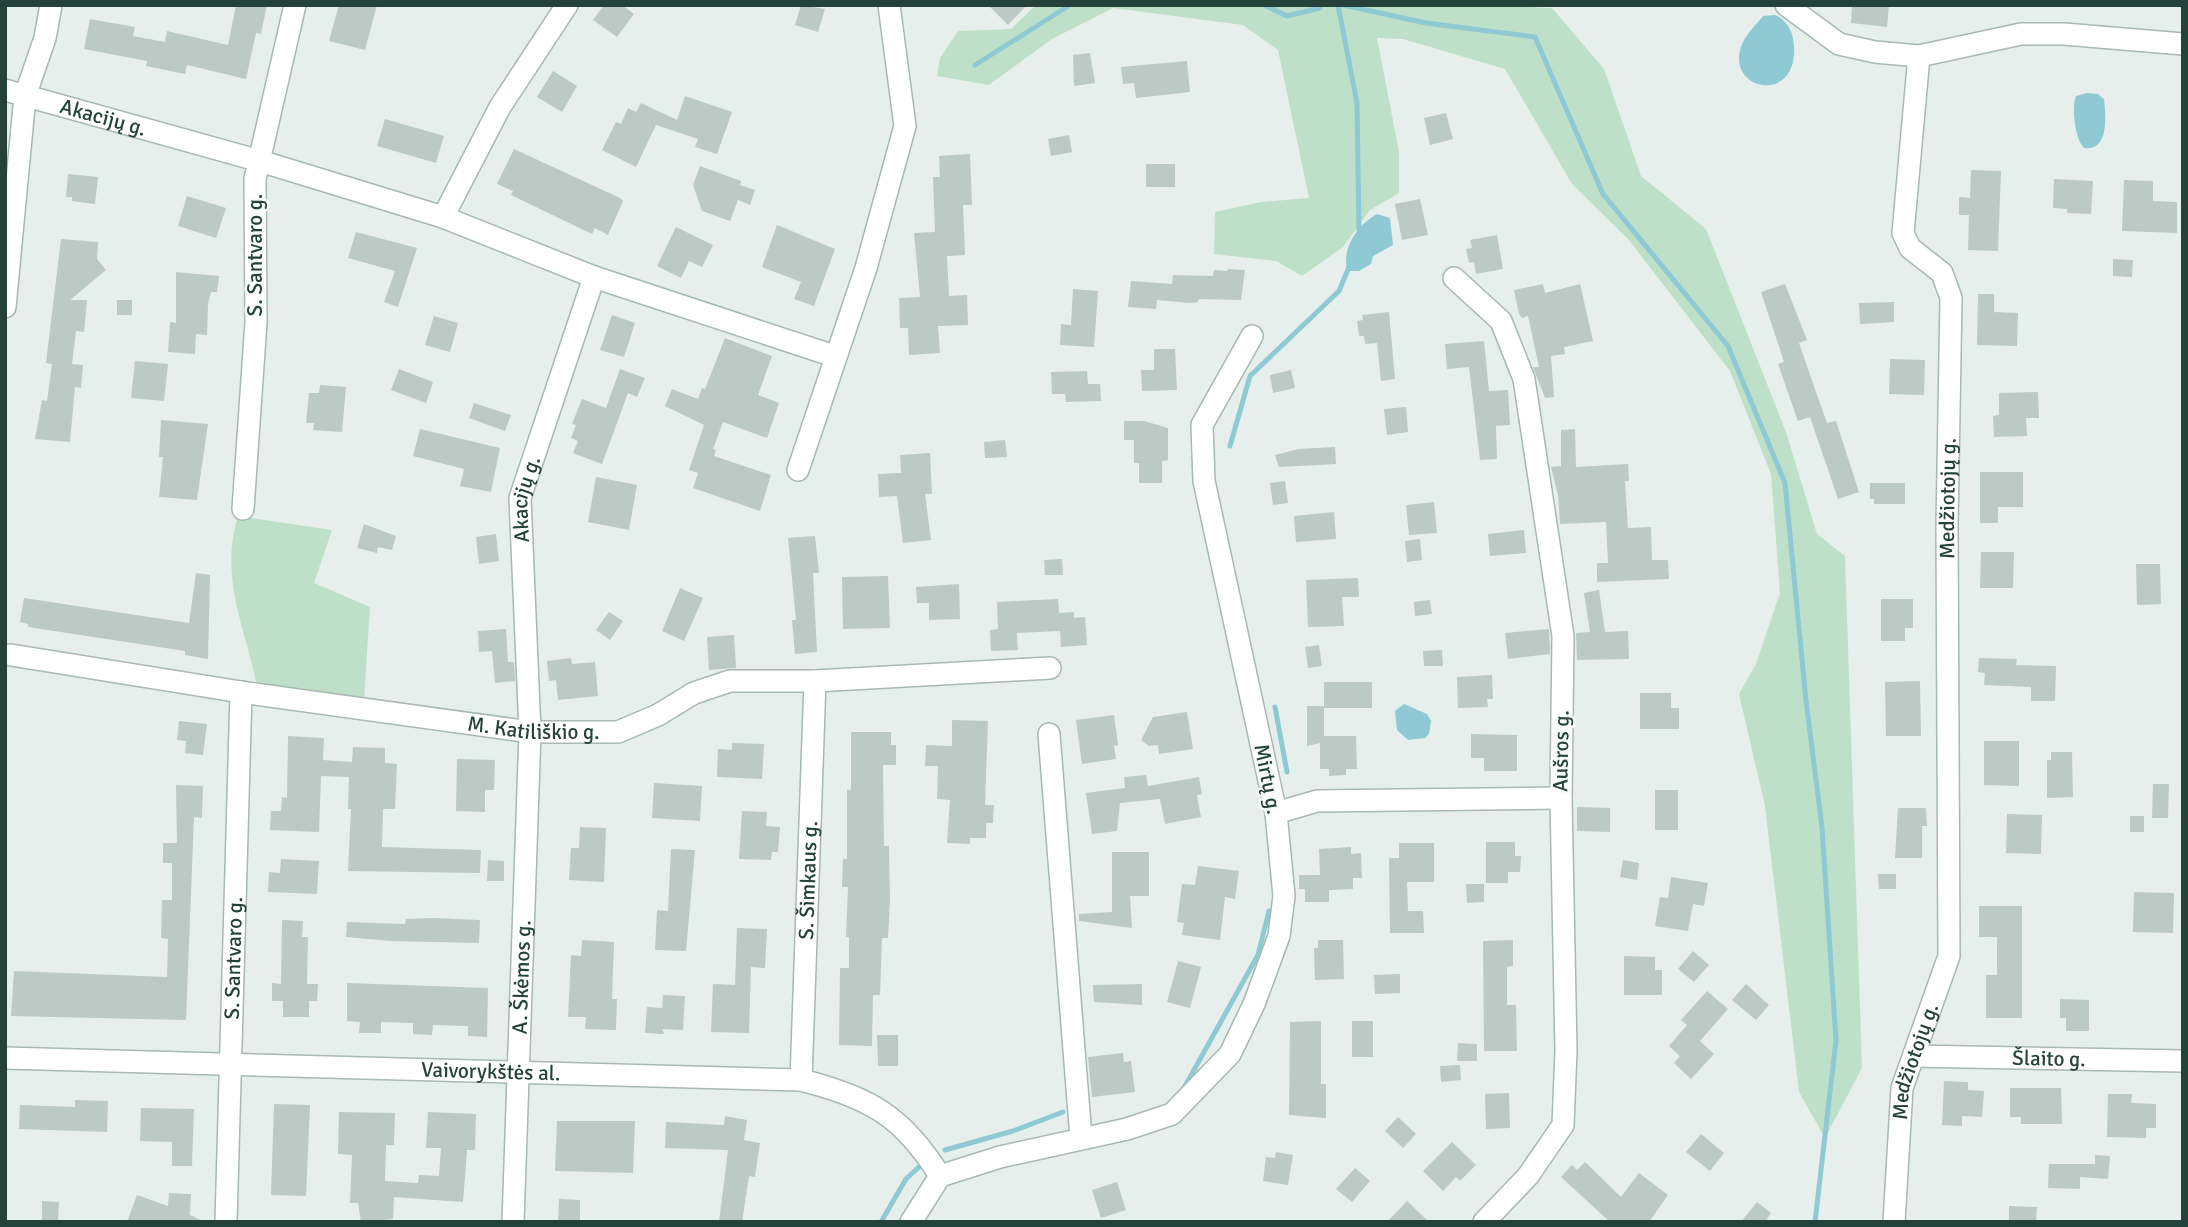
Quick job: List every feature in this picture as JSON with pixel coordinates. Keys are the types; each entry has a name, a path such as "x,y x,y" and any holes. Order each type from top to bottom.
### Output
{"street":[{"path":"5,307 15,93 45,38 51,5"},
{"name":"S. Santvaro g.","path":"243,509 256,323 255,179 295,5"},
{"path":"443,217 500,107 567,5"},
{"path":"798,470 834,356 866,268 905,126 889,5"},
{"path":"1786,5 1839,44 1875,52 1919,56 2021,34 2064,34 2183,44"},
{"name":"Medžiotojų g.","path":"1894,1222 1902,1088 1949,956 1947,525 1951,298 1942,273 1910,248 1903,233 1919,56"},
{"name":"Akacijų g.","path":"15,93 260,161 443,217 594,277 834,356"},
{"name":"Akacijų g.","path":"530,732 520,498 594,277"},
{"name":"Aušros g.","path":"1454,278 1501,321 1524,379 1563,636 1561,798 1566,1051 1563,1125 1528,1176 1484,1222"},
{"name":"Mirtų g.","path":"940,1176 1000,1157 1127,1129 1172,1114 1230,1054 1254,1004 1279,936 1284,896 1276,813 1204,481 1202,425 1252,336"},
{"name":"M. Katiliškio g.","path":"11,655 241,692 530,732 618,732 657,715 694,694 730,681 815,681 1050,668"},
{"name":"S. Šimkaus g.","path":"801,1080 815,681"},
{"name":"S. Santvaro g.","path":"226,1222 241,692"},
{"name":"A. Škėmos g.","path":"513,1222 530,732"},
{"path":"1049,734 1081,1138"},
{"path":"1276,813 1317,801 1561,798"},
{"name":"Šlaito g.","path":"1914,1056 2183,1061"},
{"name":"Vaivorykštės al.","path":"5,1058 801,1080 867,1101 919,1142 940,1176"},
{"path":"911,1222 940,1176"}],"green space":[{"path":"1036,5 1485,5 1552,8 1604,69 1641,176 1706,229 1786,432 1817,534 1845,556 1862,1068 1825,1138 1799,1092 1765,806 1739,694 1756,664 1780,593 1771,474 1730,371 1628,239 1572,184 1505,69 1403,39 1377,38 1399,152 1399,193 1370,210 1343,247 1302,276 1276,261 1214,254 1215,212 1261,202 1309,198 1278,50 1243,25 1113,8 1052,39 989,85 937,76 940,58 958,31 1011,29"},
{"path":"238,516 332,530 314,583 370,607 364,700 257,686 232,581 231,560"}],"water":[{"path":"1775,15 1783,20 1791,32 1794,46 1792,65 1785,78 1774,84 1762,85 1751,80 1742,71 1739,58 1743,42 1763,16"},
{"path":"2098,94 2104,99 2104,131 2102,139 2092,148 2084,148 2081,144 2075,123 2076,96"},
{"path":"1377,214 1390,218 1393,245 1373,256 1371,264 1359,271 1347,271 1347,254 1353,238 1363,225"},
{"path":"1404,704 1427,714 1431,721 1429,734 1425,738 1408,740 1397,730 1395,711"}],"building":[{"path":"236,5 267,5 261,34 256,33 246,79 187,65 185,74 146,66 147,61 84,49 90,19 135,27 133,36 165,42 167,31 228,45"},
{"path":"339,5 377,5 365,50 329,41"},
{"path":"604,5 622,5 634,14 617,37 593,20"},
{"path":"801,5 825,9 818,32 795,25"},
{"path":"988,5 1027,5 1008,25"},
{"path":"1852,5 1889,5 1887,27 1851,23"},
{"path":"1090,53 1095,83 1074,86 1073,55"},
{"path":"1187,61 1190,92 1136,98 1134,83 1123,84 1121,67"},
{"path":"553,71 577,86 562,112 537,97"},
{"path":"685,96 732,112 717,154 695,147 698,139 656,125 636,167 602,150 616,122 621,124 628,108 636,112 641,103 677,120"},
{"path":"1446,113 1453,139 1430,145 1424,118"},
{"path":"385,119 444,136 436,163 377,146"},
{"path":"1069,135 1072,152 1051,156 1048,139"},
{"path":"514,149 620,198 623,201 608,235 595,228 592,234 511,195 513,191 497,184"},
{"path":"970,154 972,205 963,205 965,255 947,256 949,296 967,295 968,325 938,326 940,353 909,355 908,328 900,328 899,298 920,297 914,233 935,232 933,177 940,177 939,156"},
{"path":"1146,164 1175,164 1175,187 1146,187"},
{"path":"700,166 741,181 740,185 755,190 750,205 738,200 730,221 702,211 693,185"},
{"path":"1971,170 2001,171 1998,251 1968,250 1969,215 1959,215 1959,197 1970,198"},
{"path":"68,174 98,177 95,204 72,201 72,197 66,197"},
{"path":"2054,179 2093,181 2091,214 2067,213 2067,209 2053,208"},
{"path":"2124,180 2153,181 2153,201 2177,202 2177,233 2122,231"},
{"path":"187,196 226,208 216,238 178,226"},
{"path":"1420,199 1428,235 1402,240 1395,204"},
{"path":"777,225 835,249 814,306 794,299 801,282 762,267"},
{"path":"676,227 713,245 702,267 689,261 681,278 657,266"},
{"path":"356,232 417,248 398,307 384,302 395,271 348,258"},
{"path":"1497,235 1503,269 1476,274 1474,262 1469,263 1466,249 1472,248 1470,240"},
{"path":"61,239 98,242 97,259 106,270 70,300 87,300 84,332 76,331 72,364 83,365 81,388 75,387 70,442 35,439 42,400 47,401 52,364 46,363"},
{"path":"2113,259 2133,260 2132,277 2113,276"},
{"path":"1214,270 1245,270 1241,300 1199,299 1198,302 1189,303 1157,300 1156,309 1128,307 1131,281 1172,284 1173,275 1213,276"},
{"path":"176,272 219,276 217,292 211,292 208,304 207,335 196,334 195,354 168,352 170,322 176,323"},
{"path":"1543,284 1545,293 1580,284 1593,341 1564,347 1565,354 1551,356 1554,397 1545,398 1533,367 1539,367 1528,316 1522,318 1519,314 1514,290"},
{"path":"1785,284 1807,340 1799,343 1827,423 1836,421 1859,492 1838,499 1810,417 1798,421 1778,364 1784,362 1761,292"},
{"path":"1073,289 1098,291 1094,347 1060,345 1061,324 1071,325"},
{"path":"1978,294 1994,294 1994,312 2018,313 2017,346 1977,345"},
{"path":"117,300 132,300 132,315 117,315"},
{"path":"1894,302 1894,322 1860,324 1859,303"},
{"path":"1389,312 1395,379 1381,381 1377,343 1365,344 1364,336 1359,336 1357,321 1363,320 1362,315"},
{"path":"612,315 635,323 624,357 600,350"},
{"path":"434,316 458,323 450,352 425,345"},
{"path":"725,338 772,356 758,395 779,403 767,438 723,422 713,449 716,450 714,456 771,475 760,511 693,488 698,473 689,470 704,425 665,406 672,389 698,399 702,388 705,389"},
{"path":"1484,341 1489,391 1508,390 1510,425 1496,426 1497,459 1480,460 1469,367 1447,369 1445,344"},
{"path":"1154,349 1175,349 1177,390 1142,391 1141,370 1154,370"},
{"path":"1890,359 1925,360 1924,395 1889,394"},
{"path":"135,361 168,364 164,401 131,398"},
{"path":"399,369 433,382 426,403 391,390"},
{"path":"620,369 645,378 637,397 628,393 602,464 573,453 578,441 571,438 576,425 572,424 582,399 606,408"},
{"path":"1291,370 1295,388 1273,393 1270,375"},
{"path":"1087,371 1088,384 1100,384 1101,401 1066,402 1065,394 1052,394 1051,372"},
{"path":"320,385 346,387 342,432 313,430 314,423 306,423 309,393 319,393"},
{"path":"2038,392 2039,418 2026,418 2027,436 1994,437 1993,416 1999,415 1999,393"},
{"path":"474,403 511,415 505,431 469,418"},
{"path":"1406,407 1408,432 1387,435 1384,409"},
{"path":"161,420 208,424 197,500 159,497 163,457 159,457"},
{"path":"1124,421 1144,421 1168,428 1168,460 1162,461 1162,483 1139,483 1139,463 1134,463 1134,440 1124,440"},
{"path":"420,429 500,448 491,492 460,486 464,469 413,456"},
{"path":"1575,429 1576,467 1628,464 1629,481 1625,481 1628,528 1651,527 1652,560 1668,560 1669,579 1597,582 1597,563 1608,563 1606,522 1560,524 1558,495 1551,467 1561,466 1561,430"},
{"path":"1005,440 1007,457 985,458 984,442"},
{"path":"1335,447 1336,464 1279,467 1275,455 1299,449"},
{"path":"930,453 932,494 925,494 931,540 903,543 897,496 879,497 878,474 901,473 900,455"},
{"path":"1980,472 2023,472 2023,507 1998,507 1998,523 1980,523"},
{"path":"596,477 637,485 629,530 588,522"},
{"path":"1285,481 1288,503 1273,505 1270,483"},
{"path":"1870,483 1905,483 1905,504 1874,504 1874,499 1870,499"},
{"path":"1434,502 1437,533 1409,535 1406,505"},
{"path":"1334,512 1336,539 1296,542 1294,516"},
{"path":"364,524 396,536 392,550 378,547 377,553 357,548"},
{"path":"1524,530 1526,553 1490,556 1488,534"},
{"path":"496,534 499,561 479,564 476,537"},
{"path":"815,536 819,573 813,573 817,652 795,654 792,620 796,620 788,538"},
{"path":"1420,539 1422,560 1407,562 1405,541"},
{"path":"1981,552 2014,552 2013,588 1980,588"},
{"path":"1062,559 1063,575 1045,575 1044,560"},
{"path":"2136,564 2160,564 2161,604 2137,605"},
{"path":"196,573 210,575 208,659 185,655 185,651 28,627 28,624 20,622 24,598 189,623"},
{"path":"888,576 890,628 843,629 842,577"},
{"path":"1358,578 1359,597 1342,597 1344,626 1308,627 1306,580"},
{"path":"959,584 960,619 929,620 929,603 917,603 916,587"},
{"path":"680,588 703,598 684,641 662,631"},
{"path":"1599,590 1605,632 1628,631 1629,659 1577,660 1576,633 1590,632 1584,593"},
{"path":"1058,599 1059,613 1074,612 1074,618 1085,617 1087,645 1061,647 1060,631 1017,633 1018,650 991,651 990,630 998,629 997,602"},
{"path":"1881,599 1913,599 1913,628 1905,628 1905,641 1881,641"},
{"path":"1430,600 1432,614 1415,616 1414,602"},
{"path":"609,612 623,621 610,640 596,630"},
{"path":"506,629 508,662 514,662 515,681 495,683 492,651 479,652 478,631"},
{"path":"1549,629 1550,654 1508,659 1505,633"},
{"path":"734,635 736,668 709,670 707,637"},
{"path":"1319,645 1322,666 1308,668 1305,647"},
{"path":"1442,650 1443,666 1424,666 1423,651"},
{"path":"571,658 572,664 595,662 598,696 558,700 556,680 549,681 547,661"},
{"path":"1979,658 2017,659 2016,665 2056,666 2055,701 2031,701 2031,687 1984,685 1985,673 1978,672"},
{"path":"1492,675 1493,699 1487,699 1488,707 1458,708 1457,677"},
{"path":"1920,681 1921,736 1886,736 1885,682"},
{"path":"1324,682 1372,682 1372,708 1324,708 1324,736 1356,736 1357,769 1346,769 1346,775 1329,776 1329,769 1320,769 1320,743 1307,746 1307,706 1324,706"},
{"path":"1640,693 1671,693 1671,708 1679,708 1679,729 1640,729"},
{"path":"1187,712 1193,749 1159,754 1158,745 1149,746 1141,740 1153,717"},
{"path":"1114,715 1118,745 1114,746 1116,759 1082,764 1076,720"},
{"path":"952,720 988,721 985,805 994,805 993,823 986,823 986,838 970,838 970,844 947,843 950,800 937,799 938,766 925,766 926,745 952,746"},
{"path":"179,721 207,724 203,755 185,753 186,741 177,740"},
{"path":"851,732 891,732 891,745 896,745 896,765 883,765 884,846 889,846 890,901 888,938 882,938 880,995 873,995 872,1046 839,1045 840,968 849,968 849,937 846,937 848,887 842,887 843,859 847,859 847,790 851,790"},
{"path":"1471,734 1517,735 1517,771 1484,771 1484,758 1471,758"},
{"path":"288,736 324,738 323,760 352,762 353,747 385,748 385,763 397,764 395,809 383,809 382,847 481,850 480,873 348,871 351,809 348,809 349,777 321,776 319,832 270,830 271,811 281,811 282,797 287,798"},
{"path":"1984,741 2019,741 2019,786 1984,785"},
{"path":"732,743 764,744 762,779 717,777 718,749 732,750"},
{"path":"2051,752 2072,752 2073,797 2047,798 2047,760 2051,760"},
{"path":"457,759 495,760 494,790 485,790 485,812 456,811"},
{"path":"1146,775 1148,786 1199,777 1202,794 1197,795 1201,817 1165,824 1160,799 1120,803 1117,831 1092,834 1086,793 1125,788 1124,777"},
{"path":"654,783 702,786 700,821 652,818"},
{"path":"2153,784 2169,784 2168,818 2152,818"},
{"path":"176,785 203,786 202,818 194,817 186,1020 11,1016 14,971 167,977 168,939 161,938 162,900 172,900 172,863 163,863 163,843 177,843"},
{"path":"1655,790 1678,790 1678,830 1655,830"},
{"path":"1577,807 1610,808 1610,832 1577,831"},
{"path":"1898,808 1926,808 1927,826 1922,826 1922,858 1895,858"},
{"path":"742,811 767,812 766,826 780,827 778,852 772,852 771,860 739,859"},
{"path":"2007,814 2042,815 2041,854 2006,853"},
{"path":"2130,816 2144,816 2144,832 2130,832"},
{"path":"580,827 606,828 604,882 569,880 571,848 579,848"},
{"path":"1486,842 1515,842 1515,856 1521,856 1520,872 1508,872 1508,883 1486,883"},
{"path":"1399,843 1434,843 1434,882 1407,882 1408,911 1423,911 1424,933 1390,933 1389,858 1399,858"},
{"path":"1351,847 1351,854 1361,853 1362,878 1353,878 1353,889 1329,890 1329,902 1305,902 1305,889 1299,889 1299,875 1320,875 1319,849"},
{"path":"671,849 695,850 686,951 655,950 657,910 668,911"},
{"path":"1112,852 1149,852 1149,896 1130,896 1132,928 1079,921 1079,914 1112,912"},
{"path":"281,859 319,861 317,894 268,892 269,872 280,873"},
{"path":"488,860 504,861 504,881 487,881"},
{"path":"1623,860 1639,863 1637,880 1620,877"},
{"path":"1198,866 1239,871 1235,899 1225,897 1220,940 1182,935 1184,923 1177,922 1182,884 1195,885"},
{"path":"1878,874 1896,874 1896,889 1879,889"},
{"path":"1671,877 1708,883 1704,906 1693,904 1688,931 1655,926 1660,897 1668,898"},
{"path":"1466,884 1484,884 1484,902 1467,903"},
{"path":"2134,892 2174,893 2173,933 2133,932"},
{"path":"1979,906 2022,906 2022,1018 1986,1018 1986,975 1997,975 1997,937 1979,937"},
{"path":"406,919 480,920 479,943 346,937 347,922 405,924"},
{"path":"282,920 303,921 302,937 308,937 307,984 318,984 317,1001 309,1001 309,1017 283,1017 283,1001 272,1001 272,983 281,984"},
{"path":"737,928 767,929 765,968 751,967 749,1033 711,1032 713,984 735,985"},
{"path":"582,940 614,942 612,999 617,999 616,1030 585,1029 586,1017 568,1017 571,955 581,956"},
{"path":"1318,940 1343,940 1344,979 1315,980 1314,948 1318,948"},
{"path":"1513,940 1513,966 1507,967 1507,1005 1516,1005 1517,1051 1484,1051 1483,941"},
{"path":"1693,951 1709,965 1694,982 1678,969"},
{"path":"1624,956 1655,957 1655,970 1662,970 1662,995 1624,995"},
{"path":"1178,961 1201,967 1190,1008 1167,1002"},
{"path":"1400,974 1400,993 1375,994 1374,975"},
{"path":"347,983 488,988 487,1037 468,1036 468,1026 433,1025 432,1035 413,1034 413,1023 381,1022 381,1033 359,1033 360,1022 347,1021"},
{"path":"1142,984 1142,1005 1094,1002 1093,985"},
{"path":"1746,984 1769,1005 1756,1020 1732,1000"},
{"path":"1707,991 1728,1009 1700,1041 1714,1054 1691,1079 1674,1063 1680,1056 1669,1046 1687,1025 1681,1020"},
{"path":"663,995 685,996 683,1030 662,1029 664,1034 645,1033 647,1007 662,1008"},
{"path":"2060,999 2089,1000 2089,1031 2066,1031 2066,1018 2060,1018"},
{"path":"1321,1021 1321,1084 1326,1084 1326,1118 1289,1115 1290,1022"},
{"path":"1352,1021 1373,1021 1373,1057 1352,1057"},
{"path":"877,1035 898,1035 898,1066 878,1066"},
{"path":"1458,1043 1477,1044 1477,1061 1457,1061"},
{"path":"1123,1053 1124,1062 1131,1061 1135,1092 1092,1097 1088,1057"},
{"path":"1460,1065 1461,1080 1441,1082 1440,1066"},
{"path":"1944,1081 1968,1082 1968,1090 1984,1091 1982,1117 1962,1116 1962,1126 1942,1125"},
{"path":"2010,1088 2061,1088 2062,1124 2021,1124 2021,1117 2010,1117"},
{"path":"1509,1093 1510,1128 1486,1129 1485,1094"},
{"path":"2108,1094 2132,1094 2131,1103 2156,1104 2156,1128 2146,1128 2146,1138 2107,1137"},
{"path":"75,1100 108,1101 107,1132 19,1129 20,1105 75,1107"},
{"path":"274,1104 310,1105 306,1196 271,1195"},
{"path":"141,1108 194,1109 192,1166 172,1166 172,1142 140,1141"},
{"path":"339,1112 395,1113 394,1145 386,1145 385,1181 418,1183 419,1175 439,1176 441,1148 426,1148 428,1112 476,1114 475,1150 467,1150 463,1202 394,1197 393,1219 361,1222 358,1203 350,1203 352,1155 338,1154"},
{"path":"725,1116 747,1120 744,1140 760,1143 755,1177 749,1176 742,1222 719,1222 728,1150 665,1148 666,1122 724,1125"},
{"path":"1398,1117 1416,1134 1403,1148 1385,1131"},
{"path":"557,1121 635,1121 633,1173 555,1171"},
{"path":"1701,1134 1724,1153 1710,1171 1686,1152"},
{"path":"1452,1142 1476,1165 1460,1181 1456,1177 1443,1191 1423,1171"},
{"path":"1276,1152 1293,1155 1288,1185 1263,1181 1266,1157 1275,1158"},
{"path":"2095,1155 2110,1156 2108,1179 2080,1177 2080,1189 2048,1188 2049,1164 2095,1164"},
{"path":"1585,1162 1621,1197 1639,1173 1668,1195 1649,1222 1610,1222 1561,1177 1572,1165 1577,1170"},
{"path":"1355,1168 1370,1181 1352,1202 1336,1189"},
{"path":"1117,1182 1126,1210 1101,1218 1092,1190"},
{"path":"169,1193 191,1194 190,1215 205,1222 127,1222 137,1195 168,1206"},
{"path":"559,1199 580,1200 580,1222 558,1222"},
{"path":"42,1201 59,1202 58,1222 42,1222"},
{"path":"1407,1201 1429,1222 1387,1222"},
{"path":"1757,1202 1771,1213 1765,1222 1741,1222"},
{"path":"2009,1206 2037,1207 2036,1222 2009,1222"}],"waterway":[{"path":"975,65 1070,5"},
{"path":"1264,5 1287,16 1320,8"},
{"path":"1338,5 1357,103 1359,231"},
{"path":"1343,5 1426,23 1535,37 1603,194 1728,346 1785,483 1806,701 1822,827 1836,1040 1815,1222"},
{"path":"1230,446 1250,376 1339,291 1349,267"},
{"path":"1275,707 1287,772"},
{"path":"1184,1088 1258,955 1269,911"},
{"path":"945,1150 1013,1131 1063,1112"},
{"path":"881,1222 906,1179 919,1167"}]}
